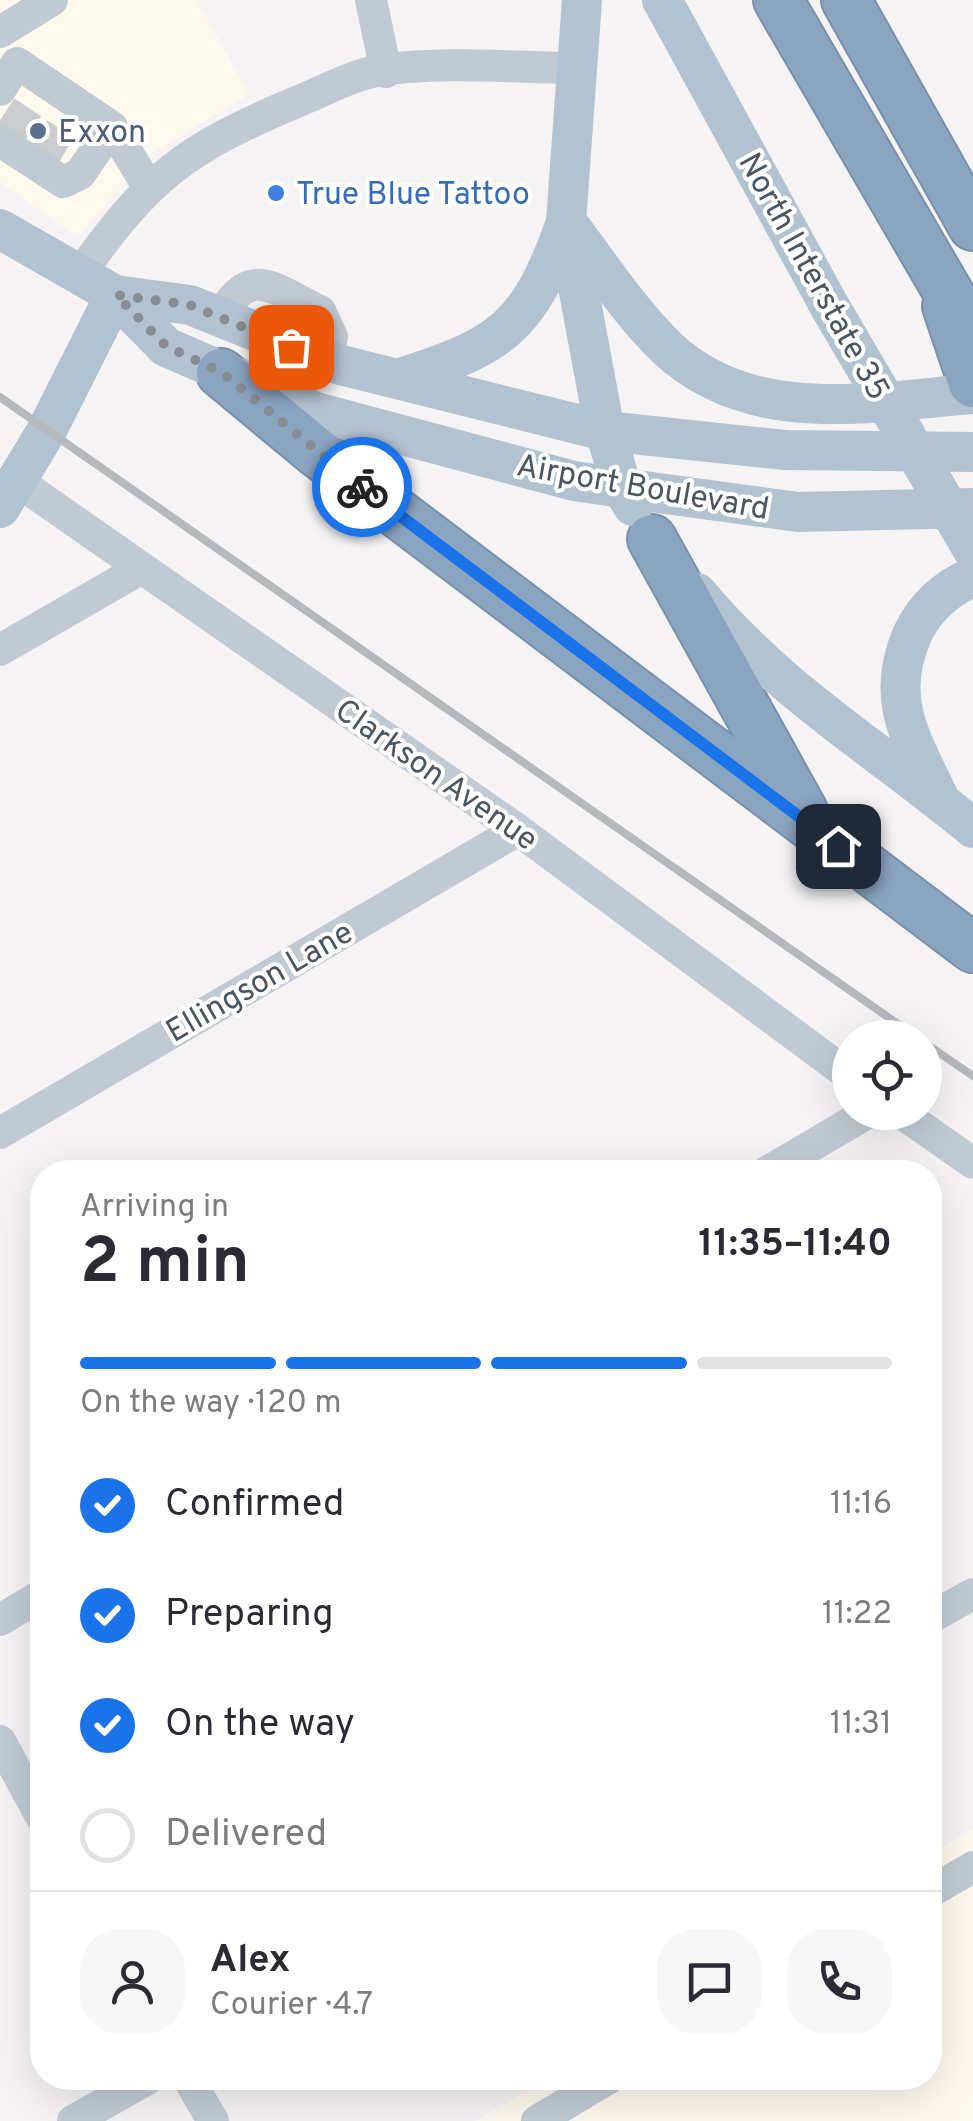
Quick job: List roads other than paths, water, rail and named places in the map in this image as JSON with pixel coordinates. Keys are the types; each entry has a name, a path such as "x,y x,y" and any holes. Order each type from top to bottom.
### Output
{"highway":[{"path":"778,0 937,280 973,335"},
{"path":"846,0 973,226"},
{"path":"937,280 973,383"},
{"path":"221,372 315,451 973,948"},
{"path":"652,538 811,825"}],"main road":[{"path":"582,0 566,222 605,431 622,488 652,538 730,632 788,687 973,828"},
{"name":"North Interstate 35","path":"662,0 830,307 973,550"},
{"path":"393,380 474,353 504,334 532,301 566,222"},
{"path":"566,222 671,352 707,377 749,396 784,403 840,405 973,394"},
{"name":"Airport Boulevard","path":"0,229 116,295 166,346 316,412 574,480 622,488 798,512 973,508"},
{"path":"9,495 116,295"},
{"name":"Airport Boulevard","path":"116,295 190,305 326,360 605,431 784,450 973,452"},
{"path":"940,800 904,723 898,688 901,659 919,620 939,596 973,577"}],"street":[{"path":"0,32 52,0"},
{"path":"372,0 386,72"},
{"path":"79,275 123,214 169,167 225,132 366,74 577,68"},
{"path":"25,92 70,114 112,127 149,188"},
{"path":"4,139 40,160 63,182 80,174 112,127"},
{"name":"Clarkson Avenue","path":"9,495 142,568 518,830 832,1063"},
{"path":"0,650 142,568"},
{"name":"Ellingson Lane","path":"0,1133 518,830"},
{"path":"787,1160 838,1130"},
{"path":"926,1130 973,1163"},
{"path":"942,1611 973,1594"},
{"path":"0,1620 30,1603"},
{"path":"0,1741 30,1796"},
{"path":"942,1885 973,1867"},
{"path":"74,2121 128,2090"},
{"path":"195,2090 213,2121"},
{"path":"537,2121 590,2090"}],"tunnel":[{"path":"10,134 30,104"},
{"path":"44,156 63,125"}],"railway":[{"path":"0,397 892,1020"},
{"path":"942,1055 973,1076"}],"place":[{"name":"Exxon","path":"38,131"},
{"name":"True Blue Tattoo","path":"276,193"}]}
